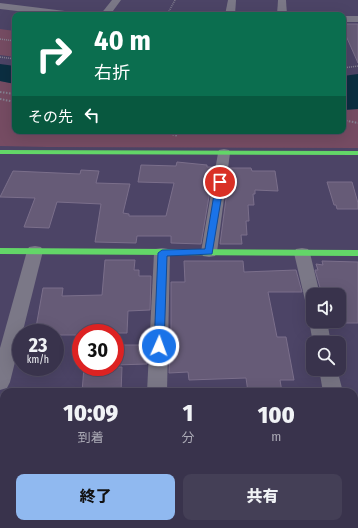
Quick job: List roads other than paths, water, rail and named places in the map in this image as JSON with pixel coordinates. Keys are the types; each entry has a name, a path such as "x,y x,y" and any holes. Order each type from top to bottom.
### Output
{"street":[{"path":"108,12 117,0"},
{"path":"230,12 232,0"},
{"path":"282,0 282,12"},
{"path":"0,6 49,12"},
{"path":"346,19 358,19"},
{"path":"0,152 358,153"},
{"path":"209,252 224,153"},
{"path":"0,251 358,253"},
{"path":"0,382 35,251"},
{"path":"157,388 162,253"},
{"path":"302,253 310,288"},
{"path":"330,376 332,388"}],"water":[{"path":"0,64 12,66 12,83 0,81"},
{"path":"358,74 358,109 346,110 346,76"}]}
